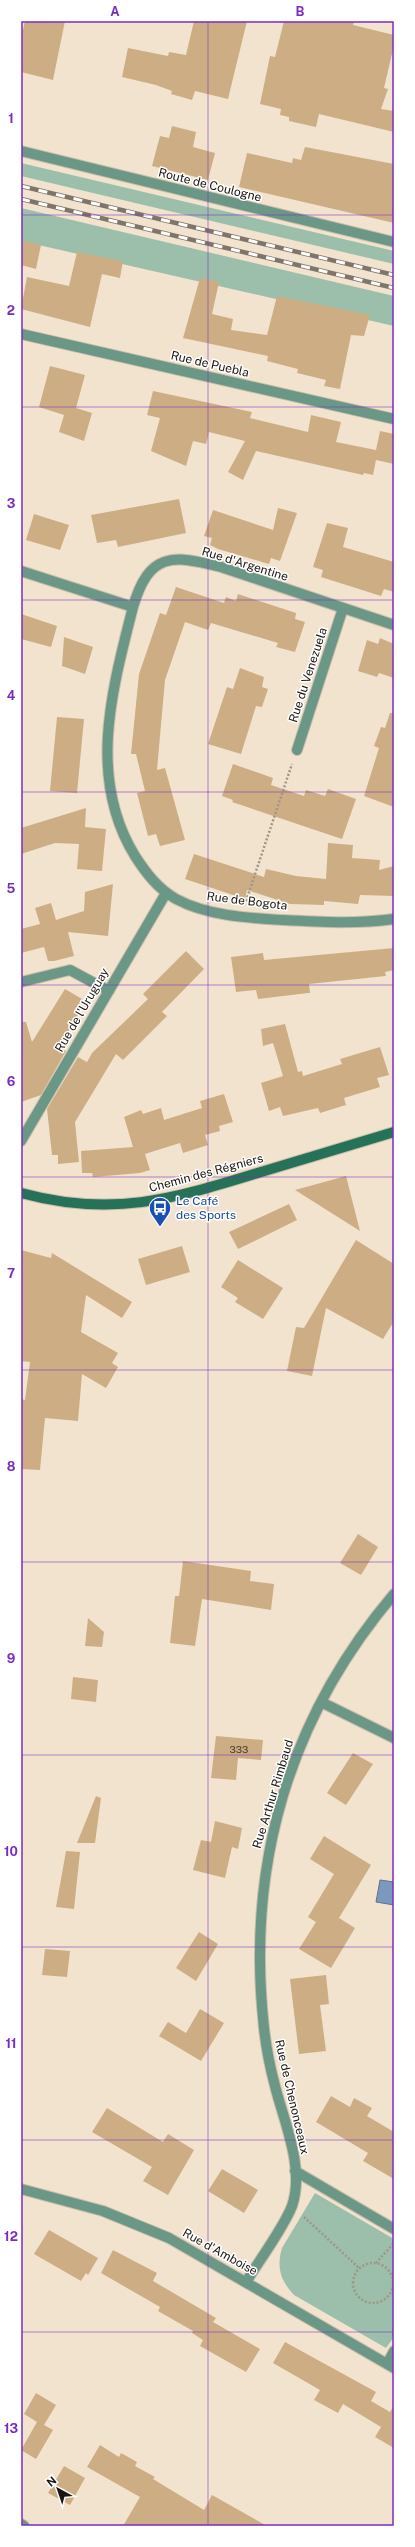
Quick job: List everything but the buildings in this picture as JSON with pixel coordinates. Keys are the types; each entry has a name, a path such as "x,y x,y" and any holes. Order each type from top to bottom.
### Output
{"main road":[{"name":"Chemin des Régniers","path":"21,1194 84,1205 151,1202 192,1193 394,1132"}],"street":[{"name":"Route de Coulogne","path":"21,152 394,242"},
{"name":"Rue de Puebla","path":"21,334 394,420"},
{"name":"Rue d'Argentine","path":"133,607 144,577 152,568 160,563 182,560 221,567 394,625"},
{"path":"21,571 133,607"},
{"name":"Rue de Bogota","path":"133,607 112,692 107,734 109,784 118,824 128,845 142,867 166,893 192,906 241,916 326,922 363,922 394,918"},
{"name":"Rue du Venezuela","path":"297,750 344,608"},
{"name":"Rue de l'Uruguay","path":"21,1141 166,893"},
{"path":"21,982 55,972 70,970 109,991"},
{"name":"Rue Arthur Rimbaud","path":"260,1932 264,1876 280,1807 298,1752 321,1702 356,1642 394,1594"},
{"path":"321,1702 394,1738"},
{"name":"Rue de Chenonceaux","path":"246,2282 292,2206 295,2171 266,2042 262,1999 260,1932"},
{"name":"Rue de Chenonceaux","path":"295,2171 394,2229"},
{"name":"Rue d'Amboise","path":"21,2189 97,2210 137,2224 169,2238 390,2366"},
{"path":"390,2366 394,2351"}],"path":[{"path":"241,916 297,750"},
{"path":"292,2206 359,2268"},
{"path":"376,2263 394,2243"},
{"path":"376,2263 387,2268 391,2273 393,2279 391,2292 381,2301 368,2302 361,2299 354,2288 353,2281 359,2268 364,2265 376,2263"}],"green space":[{"path":"21,163 394,251 394,264 21,176"},
{"path":"21,208 394,296 394,326 21,241"},
{"path":"315,2193 394,2239 394,2337 386,2348 294,2295 283,2279 280,2268 280,2255 282,2248"}],"water":[{"path":"380,1880 394,1882 394,1905 376,1902"}],"railway":[{"path":"21,186 394,275"},
{"path":"21,199 394,288"}],"place":[{"name":"Le Café des Sports","path":"160,1228"}]}
